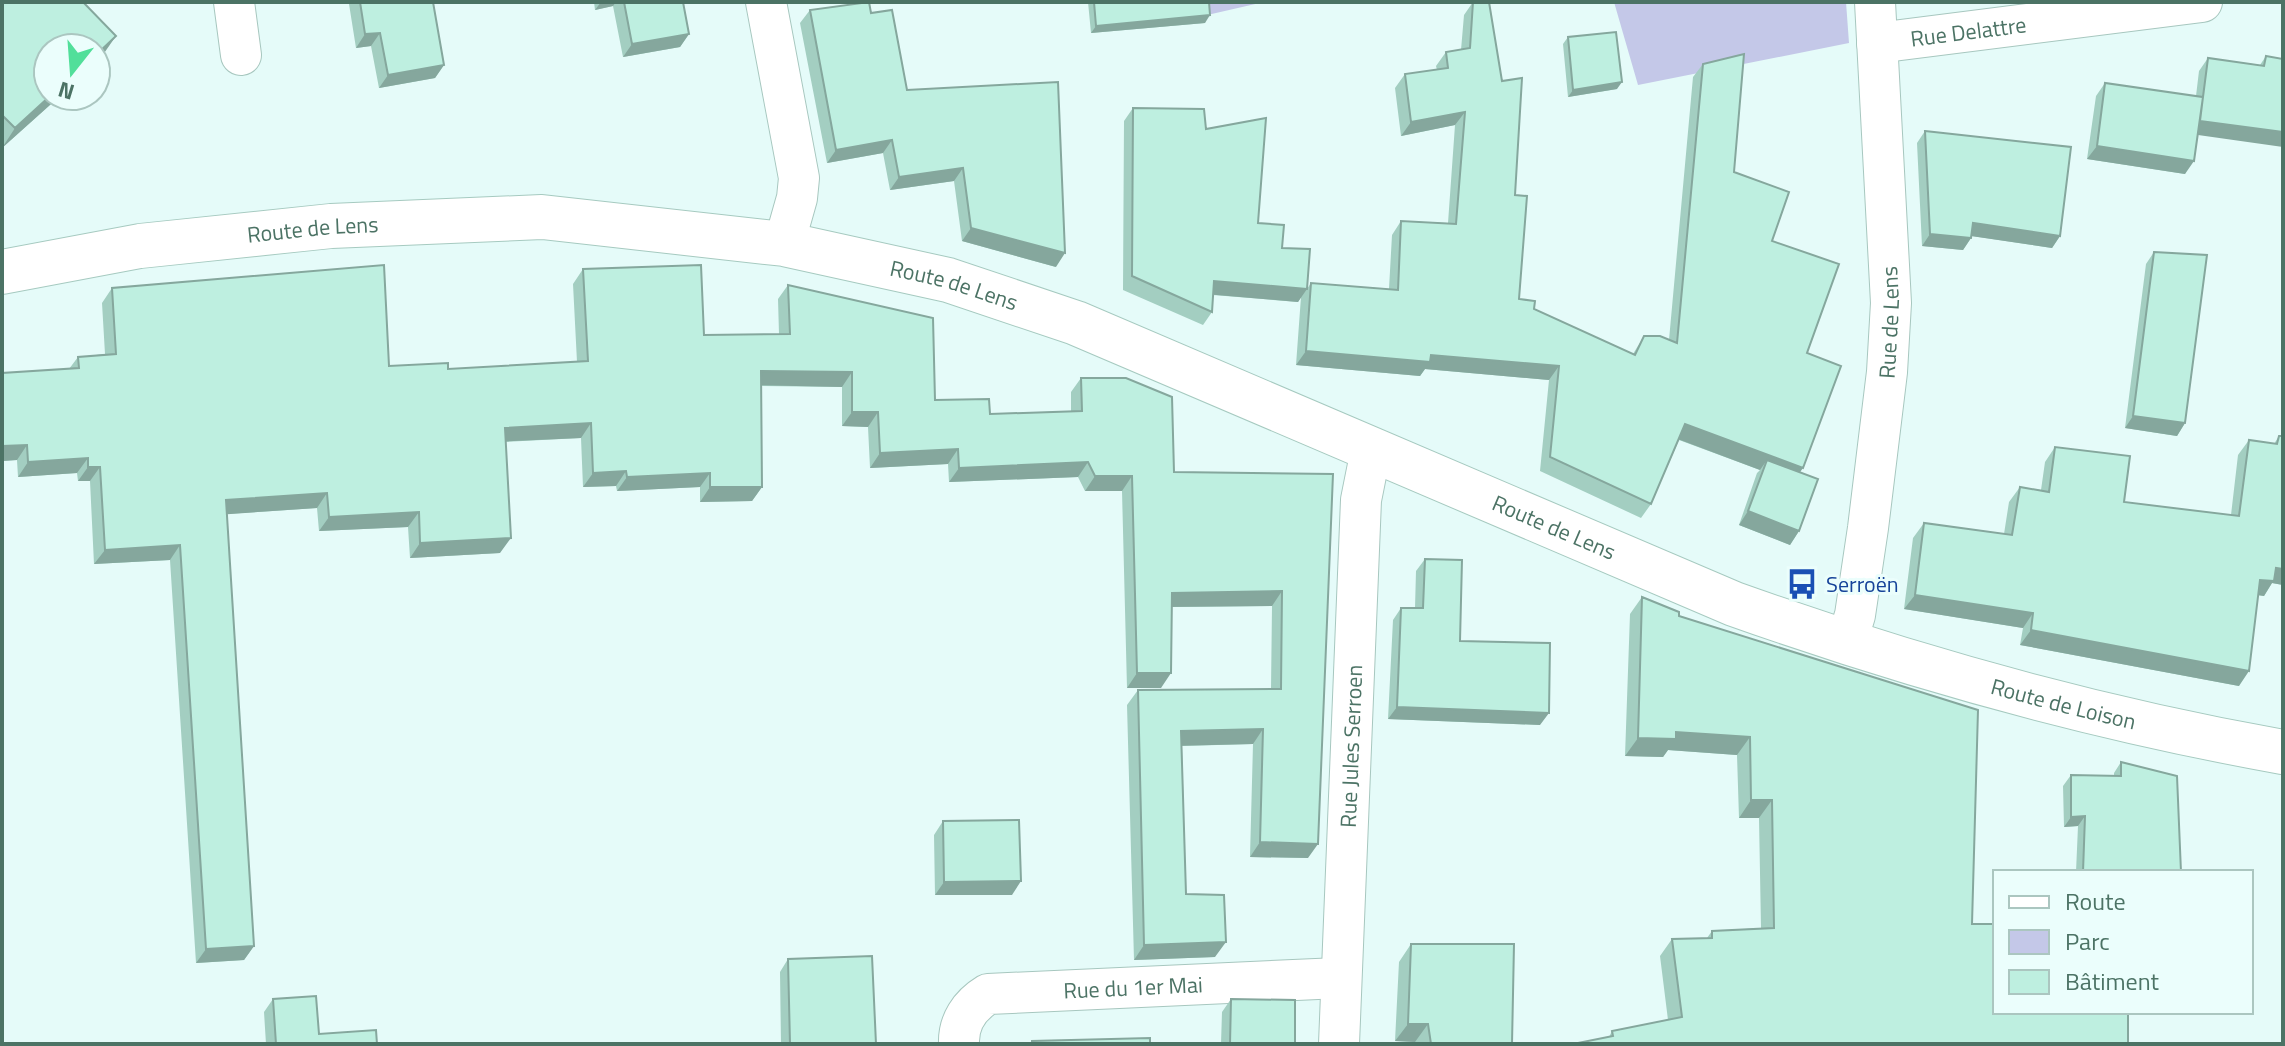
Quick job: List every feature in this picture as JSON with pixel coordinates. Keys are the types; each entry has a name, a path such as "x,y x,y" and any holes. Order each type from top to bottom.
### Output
{"street":[{"path":"234,2 241,55"},
{"path":"766,2 799,178 784,244"},
{"name":"Rue de Lens","path":"1847,641 1855,615 1868,528 1887,372 1891,303 1875,2"},
{"name":"Rue Delattre","path":"1877,43 2202,2"},
{"name":"Route de Lens","path":"2,272 140,246 331,226 542,217 784,244 948,280 1076,323 1734,604 1847,641"},
{"name":"Rue Jules Serroen","path":"1339,1044 1339,978 1361,500 1371,450"},
{"name":"Route de Loison","path":"1847,641 2020,691 2283,752"},
{"name":"Rue du 1er Mai","path":"959,1044 958,1033 971,1005 988,994 1339,978"}],"green space":[{"path":"1166,2 1264,2 1168,24"},
{"path":"1614,2 1846,2 1849,43 1638,85"}],"building":[{"path":"2,2 83,2 116,36 112,40 112,32 32,32 32,112 15,128 2,115"},
{"path":"360,2 433,2 444,65 388,75 380,33 365,34"},
{"path":"624,2 683,2 689,34 632,44"},
{"path":"869,2 871,13 892,10 907,90 1058,82 1065,253 971,228 963,168 899,177 892,140 836,150 810,10"},
{"path":"1094,2 1209,2 1210,15 1096,26"},
{"path":"1473,2 1489,2 1502,81 1522,78 1515,195 1527,196 1519,299 1535,301 1534,309 1635,355 1644,336 1660,336 1677,343 1703,64 1744,54 1734,172 1789,192 1772,241 1839,264 1807,353 1841,366 1803,468 1685,424 1651,504 1550,457 1559,366 1431,355 1430,362 1306,351 1311,283 1398,290 1401,221 1456,224 1465,112 1411,122 1405,74 1448,68 1446,52 1470,48"},
{"path":"1616,32 1622,82 1573,90 1568,37"},
{"path":"2266,56 2283,59 2283,132 2200,121 2208,58 2264,66"},
{"path":"2105,83 2203,97 2194,161 2097,146"},
{"path":"1133,108 1204,109 1206,129 1266,118 1258,223 1284,225 1282,248 1310,249 1307,289 1214,281 1212,312 1132,276"},
{"path":"1925,131 2071,147 2060,236 1973,223 1971,238 1930,234"},
{"path":"2154,252 2207,255 2185,423 2133,416"},
{"path":"384,265 389,366 448,363 448,369 588,361 583,269 701,265 704,335 790,334 788,285 933,318 935,400 989,399 990,414 1082,411 1081,378 1126,378 1172,397 1174,472 1333,474 1318,844 1260,842 1263,729 1181,731 1186,894 1224,895 1226,942 1144,945 1138,690 1281,689 1282,591 1172,593 1171,673 1137,673 1132,476 1095,476 1088,462 959,468 958,449 880,453 878,412 852,412 852,372 761,371 762,487 710,487 710,473 627,477 626,471 593,473 591,423 505,428 511,538 420,543 419,512 329,517 327,493 226,500 254,946 206,949 180,545 105,550 100,467 88,467 88,458 28,462 27,445 2,446 2,373 79,368 78,357 116,354 112,288"},
{"path":"2279,436 2283,436 2283,569 2276,568 2274,581 2260,580 2249,671 2031,630 2033,613 1915,595 1924,523 2012,535 2020,487 2049,492 2055,447 2130,456 2124,502 2239,516 2249,440 2277,444"},
{"path":"1767,460 1818,479 1799,531 1748,511"},
{"path":"1425,559 1462,560 1460,641 1550,643 1549,713 1397,707 1401,608 1423,608"},
{"path":"1642,597 1679,612 1679,616 1978,710 1972,924 1993,924 1993,1014 2128,1014 2128,1044 1573,1044 1613,1036 1612,1031 1682,1017 1672,939 1712,938 1712,931 1774,928 1772,800 1751,800 1750,737 1676,732 1676,739 1638,738"},
{"path":"2121,762 2177,776 2181,870 2083,870 2085,816 2071,817 2071,775 2121,776"},
{"path":"1019,820 1021,881 944,882 943,821"},
{"path":"1411,944 1514,944 1512,1044 1431,1044 1428,1024 1408,1024"},
{"path":"872,956 876,1044 790,1044 788,959"},
{"path":"316,996 319,1034 376,1030 377,1044 276,1044 273,999"},
{"path":"1231,999 1295,1000 1295,1044 1230,1044"},
{"path":"1150,1038 1150,1044 1032,1044 1032,1041"}],"place":[{"name":"Serroën","path":"1802,584"}]}
